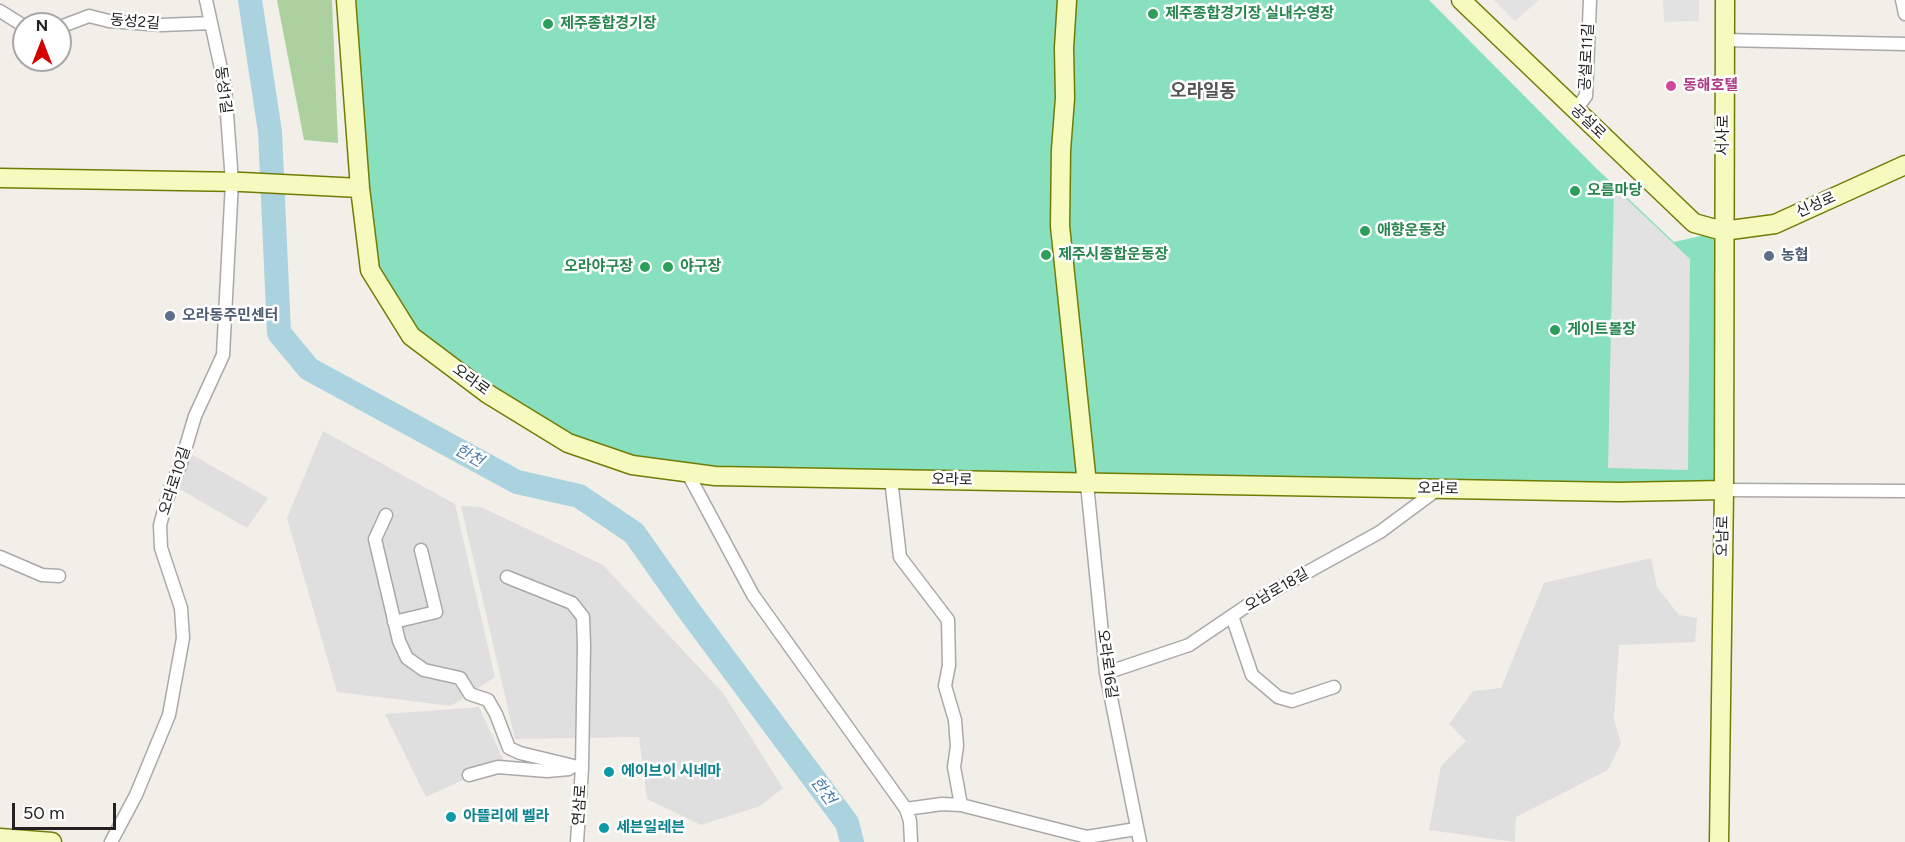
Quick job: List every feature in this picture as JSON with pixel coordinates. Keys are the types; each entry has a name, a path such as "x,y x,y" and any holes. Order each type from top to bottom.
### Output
{"street":[{"name":"동성1길","path":"206,0 225,87 237,182"},
{"name":"오라로","path":"346,0 360,188 370,270 411,336 488,394 568,443 632,465 715,476 1619,492 1724,490"},
{"path":"1067,0 1060,226 1088,484"},
{"name":"공설로","path":"1461,0 1694,223 1723,231"},
{"name":"공설로11길","path":"1575,110 1586,96 1590,0"},
{"name":"서사로","path":"1723,231 1725,0"},
{"path":"1902,0 1905,14"},
{"name":"동성2길","path":"72,22 89,16 109,21 162,25 212,23"},
{"path":"1724,40 1905,44"},
{"name":"신성로","path":"1723,231 1775,224 1905,165"},
{"path":"0,178 237,182 360,188"},
{"name":"오라로10길","path":"111,842 136,795 169,715 183,638 182,608 161,548 160,525 170,489 182,463 195,416 223,355 237,182"},
{"name":"오남로","path":"1719,842 1724,490 1723,231"},
{"path":"687,472 753,595 906,809 910,821 911,842"},
{"path":"891,479 900,557 948,620 950,665 945,686 955,720 957,746 954,767 961,805"},
{"name":"오라로16길","path":"1088,484 1106,673 1140,842"},
{"name":"오남로18길","path":"1106,673 1189,645 1248,605 1380,532 1438,489"},
{"path":"1724,490 1905,491"},
{"path":"386,515 375,539 399,641 407,658 423,670 460,678 470,693 488,700 509,748 520,753 582,768"},
{"path":"394,622 436,612 421,550"},
{"path":"0,556 26,570 42,575 59,576"},
{"name":"연삼로","path":"507,577 572,603 583,617 582,768 577,842"},
{"path":"1232,616 1252,675 1278,697 1292,701 1334,687"},
{"path":"469,775 498,767 547,771 582,768"},
{"path":"906,809 942,804 961,805 1087,837 1136,829"},
{"path":"0,838 52,842"}],"shaded area":[{"path":"1494,0 1539,0 1515,21"},
{"path":"1663,0 1699,0 1699,21 1664,22"},
{"path":"1614,187 1690,259 1688,470 1608,468"},
{"path":"323,431 455,504 495,677 451,706 337,692 287,518"},
{"path":"189,453 268,498 247,528 176,487"},
{"path":"461,506 481,507 603,565 723,693 783,788 760,806 701,825 647,799 639,737 515,739"},
{"path":"1651,558 1657,587 1679,615 1697,618 1695,642 1619,645 1614,719 1621,743 1608,770 1516,817 1515,842 1429,830 1441,766 1466,741 1449,724 1473,691 1501,688 1544,583"},
{"path":"479,707 504,761 426,797 385,714"}],"green space":[{"path":"277,0 332,0 338,143 304,140"},
{"name":"제주시종합운동장","path":"346,0 1429,0 1596,168 1674,242 1723,231 1724,490 703,475 568,443 411,336 370,270"}],"waterway":[{"name":"한천","path":"250,0 270,132 279,333 309,369 517,482 579,496 634,533 847,823 852,842"}],"place":[{"name":"제주종합경기장 실내수영장","path":"1153,14"},
{"name":"제주종합경기장","path":"548,24"},
{"name":"동해호텔","path":"1671,86"},
{"name":"오름마당","path":"1575,191"},
{"name":"애향운동장","path":"1365,231"},
{"name":"제주시종합운동장","path":"1046,255"},
{"name":"농협","path":"1769,256"},
{"name":"오라야구장","path":"645,267"},
{"name":"야구장","path":"668,267"},
{"name":"오라동주민센터","path":"170,316"},
{"name":"게이트볼장","path":"1555,330"},
{"name":"에이브이 시네마","path":"609,772"},
{"name":"아뜰리에 벨라","path":"451,817"},
{"name":"세븐일레븐","path":"604,828"}],"district":[{"name":"오라일동","path":"1203,92"}]}
